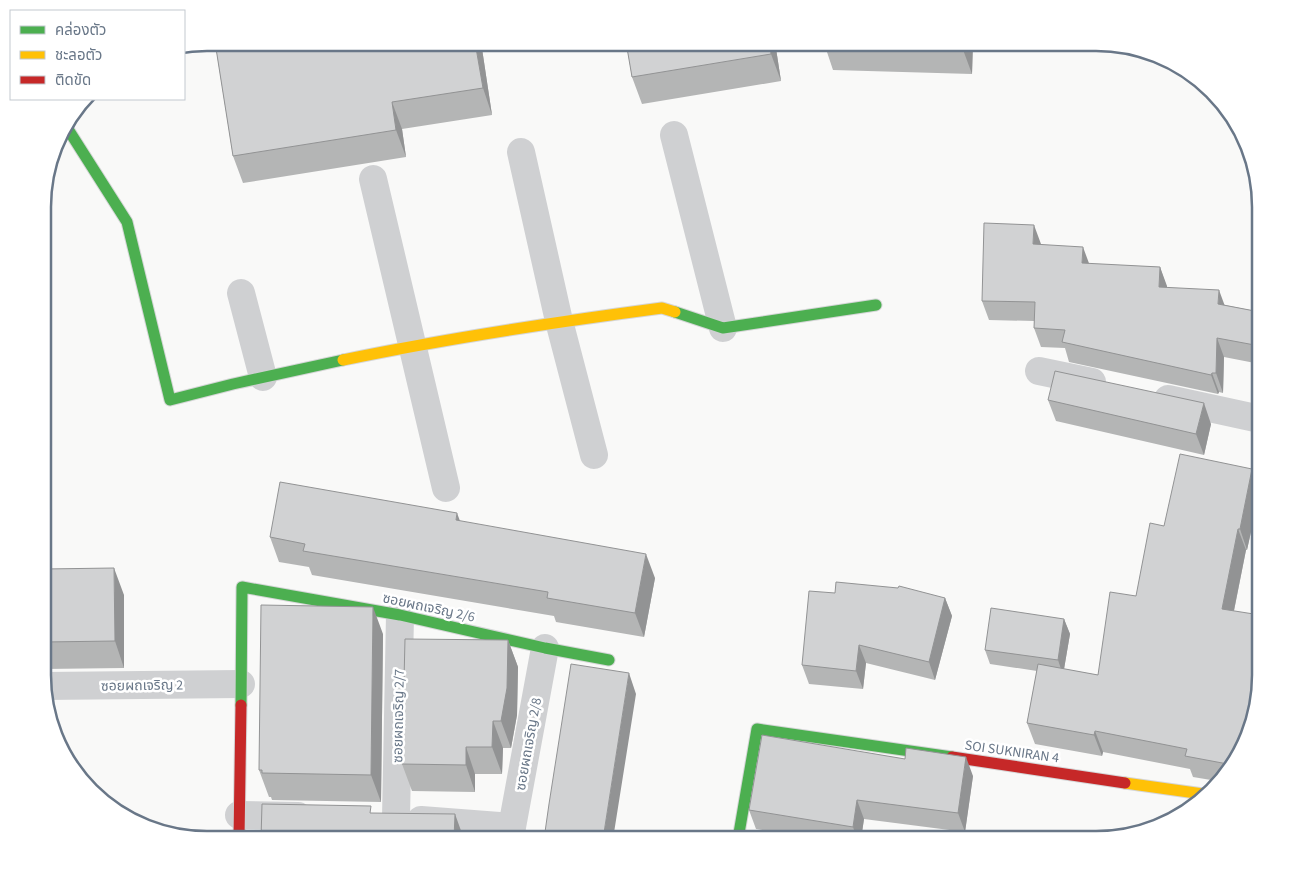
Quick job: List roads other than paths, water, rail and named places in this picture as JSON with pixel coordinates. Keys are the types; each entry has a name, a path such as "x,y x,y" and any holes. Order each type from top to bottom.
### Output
{"street":[{"path":"70,133 127,222 170,400 411,346 558,322 662,308 723,328 876,305"},
{"path":"674,135 723,328"},
{"path":"521,152 558,322 594,455"},
{"path":"372,179 446,488"},
{"path":"241,293 263,378"},
{"path":"1039,371 1116,388"},
{"path":"1145,394 1251,417"},
{"name":"ซอยผถเจริญ 2/6","path":"241,684 242,588 400,615 545,648 609,660"},
{"name":"ซอยผถเจริญ 2/7","path":"400,615 386,818 493,831"},
{"name":"ซอยผถเจริญ 2/8","path":"512,831 545,648"},
{"path":"241,684 239,827 318,817"},
{"name":"ซอยผถเจริญ 2","path":"52,686 241,684"},
{"name":"SOI SUKNIRAN 4","path":"739,830 757,729 1197,793"}]}
